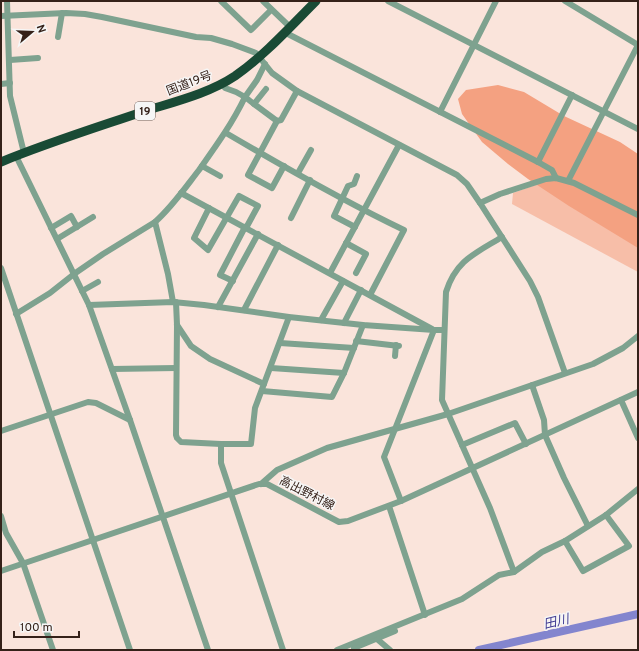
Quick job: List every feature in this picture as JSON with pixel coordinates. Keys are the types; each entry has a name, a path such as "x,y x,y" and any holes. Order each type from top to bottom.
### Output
{"highway":[{"name":"国道19号","path":"1,162 78,133 190,97 223,83 262,60 287,30 316,1"}],"street":[{"path":"7,1 4,16 10,60 10,96 20,154 51,228 89,304 208,650"},
{"path":"221,1 251,30 271,10"},
{"path":"263,1 287,30 440,112 538,162 552,170 556,178"},
{"path":"388,1 638,129"},
{"path":"440,112 496,1"},
{"path":"565,1 638,45 568,181"},
{"path":"4,16 62,13 102,17 196,37 211,38 232,44 256,53 272,73 297,90 399,146 457,175 467,184 530,281 538,297 565,373"},
{"path":"58,37 62,13"},
{"path":"10,60 38,58"},
{"path":"16,314 44,297 74,274 155,222 165,213 226,133 245,97 257,80 262,60"},
{"path":"1,84 10,83"},
{"path":"223,83 226,88 245,97 277,121"},
{"path":"254,104 266,89"},
{"path":"284,166 272,188 248,175 277,121 281,120 297,90"},
{"path":"538,162 572,95"},
{"path":"226,133 364,210 404,230 370,295"},
{"path":"330,273 399,146"},
{"path":"298,174 311,150"},
{"path":"202,166 220,176"},
{"path":"355,227 334,216 348,186 354,184 358,176"},
{"path":"480,203 500,194 546,179 556,178 568,181 638,215"},
{"path":"291,218 310,180"},
{"path":"181,193 434,330"},
{"path":"209,208 194,238 208,250 239,196 258,206 220,275 232,281"},
{"path":"51,228 70,216 77,227"},
{"path":"57,240 93,217"},
{"path":"155,222 174,302 177,325 176,435 181,442 251,444 255,408 289,317"},
{"path":"218,307 258,234"},
{"path":"502,237 466,259 450,280 446,292 442,400 490,508 514,572"},
{"path":"346,243 366,254 356,273"},
{"path":"244,310 278,245"},
{"path":"1,268 130,650"},
{"path":"321,320 343,281"},
{"path":"82,290 98,282"},
{"path":"344,323 361,290"},
{"path":"89,304 174,302 344,323 444,330"},
{"path":"177,325 191,346 210,359 264,384"},
{"path":"262,391 332,397 344,373 364,325"},
{"path":"401,501 384,457 434,330"},
{"path":"261,484 277,470 327,448 448,414 532,386 606,358 623,348 638,336"},
{"path":"357,341 398,345 395,356"},
{"path":"280,343 354,348"},
{"path":"112,369 176,368"},
{"path":"271,368 344,373"},
{"path":"532,386 544,420 545,435 588,526"},
{"name":"高出野村線","path":"1,571 261,484 267,484 339,522 348,521 389,506 473,469 638,392"},
{"path":"621,400 638,438"},
{"path":"1,431 88,402 96,403 130,420"},
{"path":"462,445 515,423 526,444"},
{"path":"221,444 221,463 283,650"},
{"path":"337,650 462,599 499,575 514,572 542,552 565,541 606,515 638,489"},
{"path":"389,506 425,615"},
{"path":"565,541 583,571 629,546 606,515"},
{"path":"1,516 6,533 23,564 54,650"},
{"path":"348,650 377,639 418,620 425,615"},
{"path":"377,639 390,650"}],"shaded area":[{"path":"498,85 524,92 564,116 620,142 638,154 638,248 528,179 482,142 462,114 458,99 466,90"},
{"path":"547,181 638,218 638,272 512,204 513,193"}],"waterway":[{"name":"田川","path":"479,650 638,614"}]}
